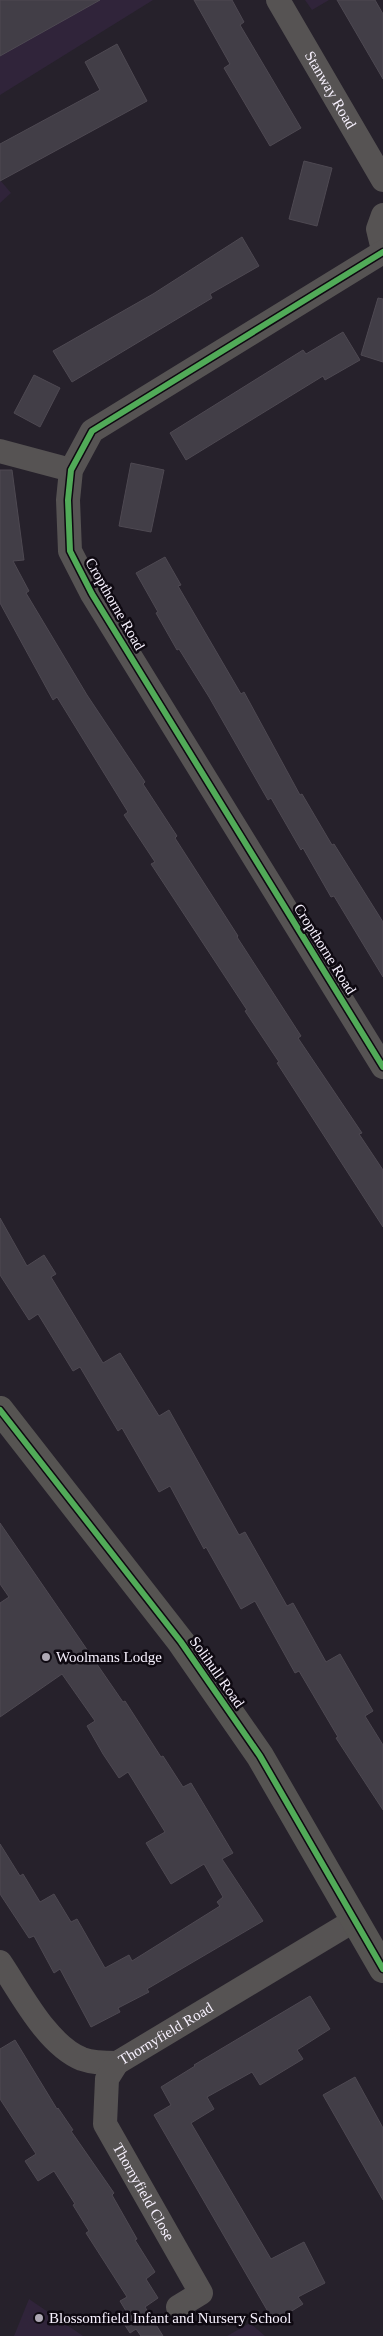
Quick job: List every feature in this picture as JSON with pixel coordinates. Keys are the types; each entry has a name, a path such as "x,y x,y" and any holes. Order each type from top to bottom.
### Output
{"street":[{"name":"Stanway Road","path":"278,0 383,180"},
{"path":"383,214 378,230 383,251"},
{"name":"Cropthorne Road","path":"383,251 92,431 71,470 68,500 70,551 92,594 383,1067"},
{"path":"0,451 71,470"},
{"name":"Solihull Road","path":"0,1410 180,1642 260,1756 383,1969"},
{"name":"Thornyfield Road","path":"0,1962 50,2035 64,2049 82,2058 116,2063 355,1920"},
{"name":"Thornyfield Close","path":"116,2063 107,2079 105,2124 201,2292 178,2307"}],"shaded area":[{"path":"0,0 153,0 0,95"},
{"path":"305,0 329,0 312,10"},
{"path":"0,180 11,193 0,203"},
{"name":"Blossomfield Infant and Nursery School","path":"29,2299 83,2336 14,2336"},
{"name":"Blossomfield Infant and Nursery School","path":"250,2323 265,2336 227,2336"}],"building":[{"path":"0,0 100,0 0,56"},
{"path":"194,0 232,0 244,22 240,25 301,128 270,146 224,68 230,64"},
{"path":"337,0 375,0 383,14 383,79"},
{"path":"117,44 147,101 0,181 0,144 100,90 85,62"},
{"path":"304,161 332,168 317,226 289,219"},
{"path":"242,237 259,266 210,294 212,298 72,382 53,351 153,294"},
{"path":"378,298 383,299 383,362 361,355"},
{"path":"343,332 360,360 325,380 323,376 186,460 170,433 303,350 306,354"},
{"path":"34,375 60,388 40,427 14,413"},
{"path":"131,463 164,470 151,532 119,526"},
{"path":"0,470 12,470 24,560 13,561 29,591 26,593 87,695 145,782 143,784 177,836 175,838 301,1036 298,1038 362,1133 359,1134 383,1170 383,1227 277,1063 279,1062 245,1011 247,1010 151,864 155,862 124,815 128,812 57,697 53,700 0,603"},
{"path":"165,557 181,585 178,586 241,694 244,692 300,795 302,794 332,845 334,844 383,922 383,977 334,896 331,897 303,848 301,850 271,798 268,800 209,697 179,649 177,650 156,613 158,612 136,573"},
{"path":"0,1218 27,1266 44,1255 56,1274 51,1277 103,1363 120,1353 159,1416 169,1410 239,1535 245,1532 287,1606 293,1603 326,1662 340,1654 373,1711 365,1716 383,1745 383,1810 336,1738 338,1737 299,1671 295,1673 255,1601 241,1609 206,1547 204,1549 170,1486 159,1492 122,1428 118,1431 80,1367 73,1371 38,1314 29,1320 0,1275"},
{"path":"0,1523 183,1787 191,1783 233,1853 222,1859 263,1921 147,1989 149,1992 118,2008 120,2012 91,2027 60,1969 54,1973 34,1936 29,1938 0,1894 0,1844 20,1876 23,1874 40,1902 54,1894 71,1922 77,1919 105,1968 129,1955 132,1961 220,1906 217,1902 223,1897 204,1864 171,1884 146,1843 165,1832 128,1772 119,1778 103,1754 87,1726 95,1721 62,1674 0,1717 0,1603 9,1597 0,1584"},
{"path":"310,1996 330,2029 297,2050 303,2059 260,2085 252,2072 207,2097 214,2109 191,2123 271,2259 304,2242 325,2283 298,2297 303,2304 274,2322 154,2115 171,2105 161,2087 194,2065"},
{"path":"15,2040 57,2109 73,2130 71,2131 114,2193 112,2195 137,2239 135,2240 155,2272 146,2279 158,2298 145,2307 163,2336 141,2336 136,2329 130,2333 119,2316 126,2311 120,2301 127,2297 86,2233 89,2231 73,2205 75,2204 54,2171 38,2181 25,2161 36,2154 0,2099 0,2049"},
{"path":"355,2077 383,2128 383,2200 323,2095"}],"cycle path":[{"path":"383,252 92,431 71,470 68,500 70,551 92,594 383,1067"},
{"path":"0,1410 181,1642 260,1756 383,1969"}],"place":[{"name":"Woolmans Lodge","path":"46,1657"},
{"name":"Blossomfield Infant and Nursery School","path":"39,2318"}]}
